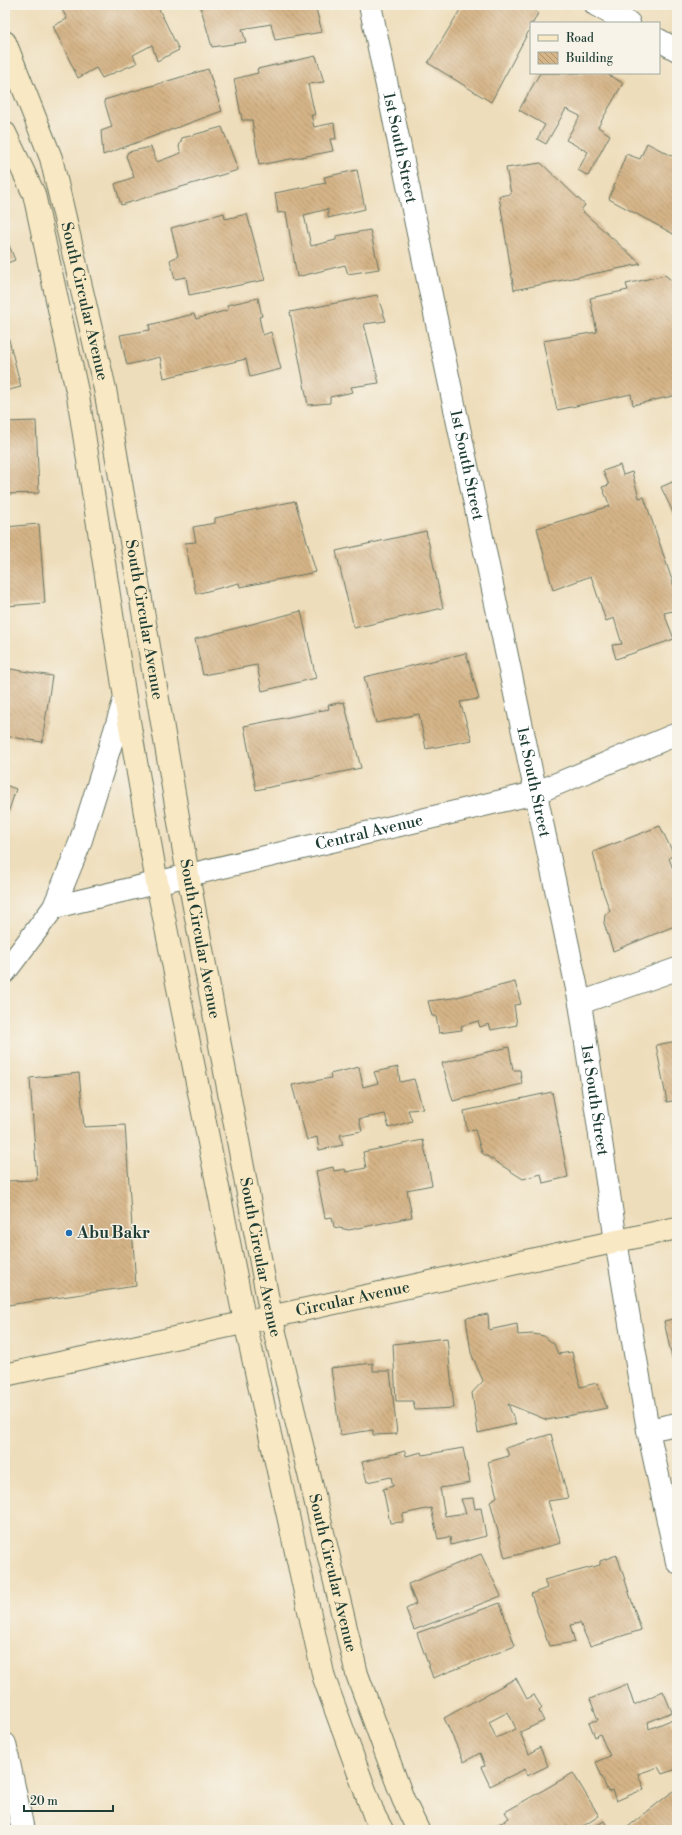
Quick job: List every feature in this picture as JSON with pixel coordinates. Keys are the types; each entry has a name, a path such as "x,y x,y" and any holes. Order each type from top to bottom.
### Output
{"main road":[{"name":"South Circular Avenue","path":"5,42 51,158 105,389 188,875 271,1316 357,1674 403,1799 418,1830"},
{"name":"South Circular Avenue","path":"5,133 34,194 78,396 125,698 157,883 245,1322 324,1678 374,1815 382,1830"},
{"name":"Circular Avenue","path":"5,1374 677,1228"}],"street":[{"name":"1st South Street","path":"370,5 580,1003 616,1241 648,1430 677,1562"},
{"path":"596,5 627,22"},
{"path":"660,41 677,50"},
{"path":"5,972 54,907 80,843 125,698"},
{"name":"Central Avenue","path":"54,907 535,793 677,734"},
{"path":"580,1003 677,969"},
{"path":"648,1430 677,1424"},
{"path":"5,1744 23,1830"}],"building":[{"path":"72,5 157,5 179,50 157,61 152,45 133,55 137,63 102,78 96,68 78,78 53,26 67,19 62,9"},
{"path":"200,5 315,5 322,32 275,40 271,24 242,29 246,42 212,47"},
{"path":"463,5 524,5 538,13 534,22 530,22 530,29 491,102 428,63"},
{"path":"316,56 324,82 308,84 315,115 311,115 314,127 334,123 336,139 330,139 333,151 259,165 252,120 242,120 234,79 258,73 257,69"},
{"path":"208,69 222,111 103,155 101,131 112,127 104,100"},
{"path":"539,74 607,74 623,83 598,127 610,135 588,176 578,170 588,152 566,140 580,116 566,109 546,144 537,139 545,125 519,110"},
{"path":"222,127 238,170 121,205 115,184 134,177 126,156 128,152 151,147 157,162 181,153 179,147 182,138"},
{"path":"647,143 674,157 676,153 677,154 677,236 609,199 626,154 640,159"},
{"path":"541,163 585,205 581,210 641,264 514,290 499,196 511,194 506,168"},
{"path":"357,170 365,209 328,218 328,209 304,215 311,246 336,240 336,236 370,230 379,269 348,274 345,265 297,277 286,212 278,213 275,193 326,183 324,177"},
{"path":"224,213 225,219 247,214 265,280 189,295 186,277 175,279 170,260 178,256 171,228"},
{"path":"5,235 15,260 5,264"},
{"path":"665,275 677,285 677,297 674,298 677,309 677,395 633,405 631,394 557,410 543,341 597,332 590,298 628,290 626,284"},
{"path":"377,295 386,321 364,324 379,383 351,387 353,392 330,397 330,403 308,405 290,312"},
{"path":"258,298 262,316 259,317 263,335 271,332 281,369 250,377 246,359 164,378 160,357 127,365 120,335 150,330 149,325 194,314 196,319 228,310 227,305"},
{"path":"5,324 21,387 5,391"},
{"path":"36,421 39,493 5,494 5,422"},
{"path":"620,465 623,475 632,472 639,498 644,497 677,595 677,610 664,613 674,639 616,659 612,645 622,644 614,618 606,621 591,576 553,590 537,528 610,506 602,487 609,485 603,471"},
{"path":"677,480 677,521 661,487"},
{"path":"295,501 316,572 240,587 239,583 196,594 185,543 196,542 193,527 215,523 215,518"},
{"path":"39,524 45,603 5,606 5,527"},
{"path":"426,531 443,608 354,628 336,551"},
{"path":"301,611 316,678 262,691 257,665 203,675 195,639"},
{"path":"466,653 479,699 460,702 472,740 426,749 419,714 376,723 364,677"},
{"path":"5,668 52,676 42,742 5,736"},
{"path":"344,702 361,768 256,790 244,726 329,709 328,705"},
{"path":"5,785 16,789 5,822"},
{"path":"660,826 674,855 669,858 675,875 677,874 677,925 613,951 604,923 605,915 610,911 602,889 593,852"},
{"path":"515,982 521,1004 514,1005 517,1025 491,1030 489,1024 480,1027 478,1021 461,1026 462,1030 439,1033 436,1016 432,1016 428,1001 453,998"},
{"path":"677,1041 677,1100 667,1102 656,1045"},
{"path":"509,1047 513,1070 520,1070 522,1084 453,1101 442,1063"},
{"path":"359,1067 363,1087 378,1083 374,1072 398,1067 400,1082 414,1079 423,1109 408,1110 412,1121 389,1128 385,1114 359,1119 362,1131 340,1135 343,1145 319,1150 317,1137 307,1140 292,1085 331,1078 330,1074"},
{"name":"Abu Bakr","path":"79,1073 84,1127 125,1125 136,1286 8,1305 7,1287 5,1287 5,1181 37,1180 30,1078"},
{"path":"552,1092 568,1177 543,1183 541,1174 523,1179 482,1153 475,1130 467,1131 464,1111"},
{"path":"423,1140 432,1185 407,1190 412,1217 349,1230 334,1227 332,1217 325,1218 316,1171 333,1167 334,1171 345,1169 346,1172 366,1168 363,1152"},
{"path":"488,1314 489,1330 517,1324 518,1335 533,1334 544,1336 554,1344 558,1354 572,1352 580,1387 597,1383 607,1408 547,1420 508,1404 516,1424 478,1433 472,1393 483,1381 471,1353 466,1318"},
{"path":"677,1318 677,1371 675,1372 664,1321"},
{"path":"447,1338 454,1408 415,1410 413,1401 396,1401 393,1344"},
{"path":"373,1363 373,1371 390,1371 397,1434 373,1435 373,1430 340,1435 331,1368"},
{"path":"551,1434 568,1498 548,1501 561,1543 505,1558 490,1501 497,1497 488,1462 509,1456 506,1448"},
{"path":"463,1448 470,1483 440,1488 445,1516 466,1513 461,1499 473,1498 475,1509 481,1508 486,1536 451,1545 450,1537 438,1539 431,1508 403,1514 403,1522 390,1523 383,1489 393,1486 391,1477 367,1482 362,1462 405,1451 406,1456 422,1452 423,1455"},
{"path":"481,1554 501,1596 414,1630 406,1609 416,1604 408,1584"},
{"path":"617,1555 641,1630 590,1646 580,1623 570,1625 575,1642 549,1646 531,1594 547,1588 544,1580 600,1565 600,1561"},
{"path":"500,1603 515,1646 433,1678 417,1633"},
{"path":"516,1678 527,1699 534,1695 542,1708 539,1711 544,1721 520,1732 529,1754 540,1747 548,1766 527,1776 525,1769 490,1786 481,1767 485,1766 480,1753 464,1762 444,1718","holes":["508,1712 516,1729 496,1738 489,1722"]},
{"path":"627,1684 634,1705 663,1691 672,1712 648,1722 649,1729 671,1720 677,1733 677,1769 662,1774 658,1767 638,1774 644,1789 616,1801 612,1790 608,1792 596,1762 610,1756 600,1734 595,1737 589,1722 598,1720 590,1699"},
{"path":"573,1773 599,1816 577,1830 489,1830 509,1818 505,1812"},
{"path":"677,1788 677,1830 624,1830"},
{"path":"604,1821 610,1830 589,1830"}],"place":[{"name":"Abu Bakr","path":"69,1233"}]}
